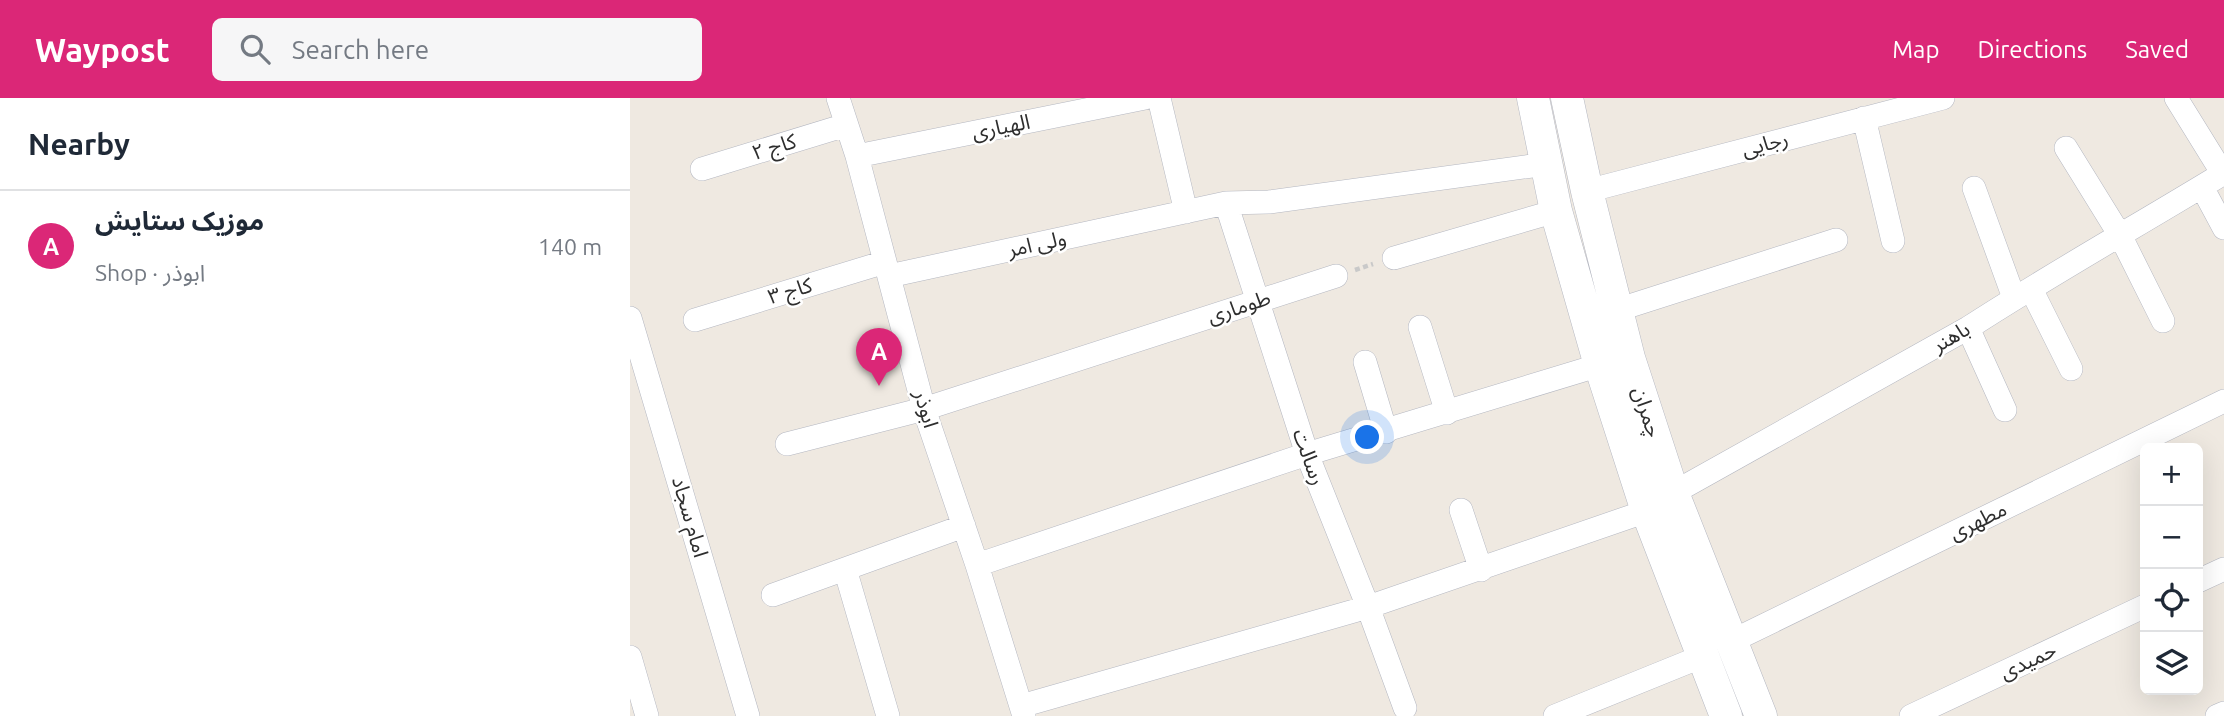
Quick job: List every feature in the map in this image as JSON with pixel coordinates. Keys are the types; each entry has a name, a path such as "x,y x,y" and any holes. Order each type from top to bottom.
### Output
{"main road":[{"name":"چمران","path":"1533,98 1556,211 1600,365 1647,511 1726,716"},
{"name":"چمران","path":"1567,98 1587,191 1629,358 1673,493 1761,716"}],"street":[{"name":"ابوذر","path":"838,98 857,156 925,409 1022,711"},
{"name":"الهیاری","path":"857,156 1146,98"},
{"path":"1159,98 1186,212"},
{"name":"رجایی","path":"1587,191 1943,98"},
{"path":"2176,98 2223,174"},
{"path":"1864,118 1893,241"},
{"name":"کاج ۲","path":"702,169 846,125"},
{"path":"2066,148 2121,237 2163,321"},
{"name":"ولی امر","path":"887,269 1227,203 1269,202 1546,164"},
{"name":"باهنر","path":"1673,493 1968,328 2223,174"},
{"path":"2202,187 2224,228"},
{"path":"1974,188 2022,294 2071,369"},
{"name":"رسالت","path":"1227,203 1307,454 1405,708"},
{"path":"1394,258 1556,211"},
{"path":"1617,310 1836,240"},
{"name":"کاج ۳","path":"695,320 887,269"},
{"name":"طوماری","path":"787,444 925,409 1336,276"},
{"name":"امام سجاد","path":"630,318 748,716"},
{"path":"1420,327 1447,412"},
{"path":"1968,328 2005,410"},
{"path":"1366,362 1386,432"},
{"path":"977,565 1307,454 1600,365"},
{"name":"مطهری","path":"1732,641 2224,401"},
{"path":"1461,510 1481,569"},
{"path":"1022,711 1368,607 1647,511"},
{"path":"772,595 964,526"},
{"path":"845,569 888,716"},
{"path":"2203,579 2224,569"},
{"name":"حمیدی","path":"1911,716 2140,608"},
{"path":"1555,716 1703,656"},
{"path":"630,657 647,716"},
{"path":"2217,716 2224,713"}],"path":[{"path":"1336,276 1394,258"}],"place":[{"name":"موزیک ستایش","path":"879,386"}]}
